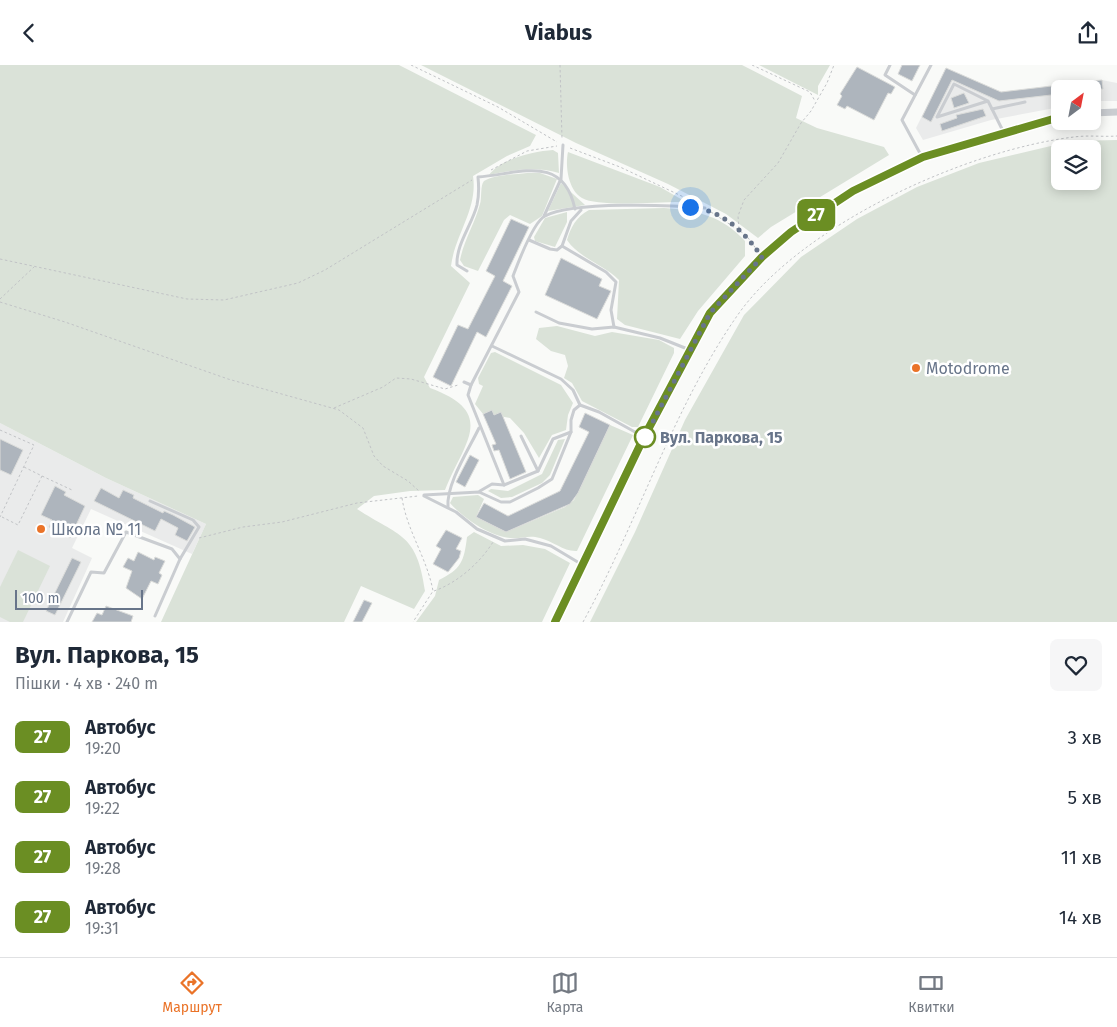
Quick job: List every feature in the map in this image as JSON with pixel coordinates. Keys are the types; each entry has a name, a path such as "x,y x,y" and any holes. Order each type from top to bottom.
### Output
{"street":[{"path":"1101,113 1117,112"},
{"path":"555,622 584,566 644,437 710,313 762,257 791,232 853,191 923,157 1051,120"}],"lane":[{"path":"890,65 885,75 915,95"},
{"path":"923,157 902,120 931,65"},
{"path":"988,101 937,117 954,83 988,101 1004,133"},
{"path":"992,109 1025,102"},
{"path":"504,485 479,428 468,395 471,385 518,292 513,276 529,240 561,179 563,145"},
{"path":"467,271 457,265 456,255 477,206 478,177 521,171 547,171 561,179 568,188 575,209"},
{"path":"543,216 561,210 575,209 664,205 705,208"},
{"path":"529,240 557,250 562,246 571,221 581,209"},
{"path":"562,246 606,273 616,282 611,310 614,327"},
{"path":"536,312 559,323 592,329 614,327 660,338 690,350"},
{"path":"492,346 561,379 573,390 580,405 599,412 644,437"},
{"path":"464,382 471,385"},
{"path":"479,492 501,502 510,502 552,479 571,432 571,420 574,411 580,405"},
{"path":"448,508 453,481 479,428"},
{"path":"424,495 479,492 492,484 504,485 538,471 553,439 571,432"},
{"path":"521,436 538,471"},
{"path":"424,495 448,508 477,529 505,541 525,539 551,546 584,566"},
{"path":"150,501 193,521 199,527 194,539 180,559 155,616"},
{"path":"68,622 91,572 104,573 126,532 172,549 180,559"}],"path":[{"path":"411,65 498,107 563,145 620,167 690,200"},
{"path":"560,65 563,145"},
{"path":"752,65 810,92 815,101"},
{"path":"739,230 738,216 744,200 778,163 801,123 811,111 815,101 828,83 834,65"},
{"path":"583,622 603,586 708,361 738,314 768,282 800,253 830,231 875,204 918,183 1008,151 1075,137 1117,137"},
{"path":"0,259 187,299 224,301 298,283 324,270 378,236 416,216 448,193 527,151 563,145"},
{"path":"705,208 746,235 762,257"},
{"path":"0,299 34,267"},
{"path":"0,302 65,322 228,379 334,409 363,428 374,456 383,466 408,481 424,495"},
{"path":"334,409 383,387 396,378 411,379 444,389 464,382"},
{"path":"0,430 34,445 1,517 18,525 42,476"},
{"path":"24,467 72,490"},
{"path":"194,539 243,527 282,522 358,503 424,495"},
{"path":"402,497 405,519 418,545 431,579 433,591"},
{"path":"412,622 433,591 449,586 487,552 496,537"}],"shaded area":[{"path":"0,65 399,65 536,135 530,146 507,156 473,176 474,188 469,211 453,254 451,266 470,283 424,377 430,388 451,398 464,408 470,419 467,443 445,490 410,491 374,496 357,509 395,532 411,547 422,572 425,591 414,609 361,586 344,622 161,622 206,524 106,478 0,423"},
{"path":"421,65 742,65 802,96 796,118 817,128 884,147 889,155 771,227 758,238 726,214 668,184 576,143"},
{"path":"759,65 830,65 818,86 818,95"},
{"path":"946,68 1001,92 1051,86 1051,109 991,120 923,140 916,128"},
{"path":"1101,80 1117,83 1117,101 1101,101"},
{"name":"Motodrome","path":"1101,140 1117,140 1117,622 590,622 635,532 685,420 744,315 801,257 857,219 917,187 979,163 1051,146 1051,190 1101,190"},
{"path":"553,150 558,153 559,173 533,169 489,175 494,169 509,160 527,154"},
{"path":"568,152 660,187 686,202 602,203 582,198 573,189 569,177"},
{"path":"540,173 557,179 542,216 530,224 510,215 504,220 478,271 464,266 460,260 481,202 484,181 499,176"},
{"path":"561,183 585,205 548,211"},
{"path":"664,208 687,210 718,220 736,232 745,241 745,256 698,311 680,339 625,325 617,319 619,280 613,274 578,252 567,240 575,223 589,210"},
{"path":"567,212 567,222 555,247 535,241 534,237 545,218"},
{"path":"557,326 595,336 612,332 659,340 674,348 674,353 638,427 632,427 582,401 572,383 564,378 568,366 565,355 551,351 536,339 539,328"},
{"path":"495,352 561,385 573,403 568,415 566,430 552,435 539,458 524,433 510,418 494,415 492,410 483,414 475,404 483,386 479,384 478,378 491,353"},
{"name":"Школа № 11","path":"0,423 106,478 206,524 192,554 91,509 72,548 92,558 63,622 0,622"},
{"path":"610,425 633,435 577,551 568,550 545,539 536,537 514,538 497,535 470,521 450,503 453,497 478,495 484,499 476,517 506,532 565,507 574,500"},
{"path":"565,439 550,475 542,483 512,497 501,498 488,491 491,489 508,491 542,474 558,440"},
{"path":"474,532 501,546 523,545 545,549 570,563 542,622 416,622 435,596 439,580 452,572 460,564 463,559 467,537"},
{"path":"18,550 50,566 23,622 10,622 0,617 0,587"}],"building":[{"path":"902,65 920,65 912,81 898,74"},
{"path":"857,67 895,87 891,94 888,93 874,120 847,106 845,109 837,105 842,96 840,94"},
{"path":"946,68 1001,92 1051,86 1051,95 999,101 952,80 931,122 922,117"},
{"path":"964,93 969,103 954,108 951,98"},
{"path":"983,109 986,116 942,131 940,124 957,118 956,115"},
{"path":"511,219 529,227 503,281 512,286 486,337 477,332 451,386 433,377 458,325 468,329 495,276 486,271"},
{"path":"561,258 602,279 599,286 611,291 597,319 545,295"},
{"path":"492,410 494,415 501,412 526,472 510,479 499,450 494,451 492,445 496,444 483,414"},
{"path":"585,413 610,425 578,493 570,504 506,532 476,517 484,503 508,516 560,491 589,432 579,427"},
{"path":"0,439 23,450 11,475 0,470"},
{"path":"470,455 479,460 465,487 456,482"},
{"path":"55,486 66,492 64,495 85,506 70,538 49,527 52,520 41,515"},
{"path":"101,488 119,498 123,490 134,495 133,498 163,513 164,511 173,515 195,527 187,541 175,535 178,528 161,519 155,531 94,501"},
{"path":"446,530 462,538 456,549 461,551 459,558 448,572 433,564 441,549 436,546"},
{"path":"138,552 154,560 155,557 165,561 159,573 162,575 158,584 151,581 142,599 126,588 132,571 123,567 128,558 134,561"},
{"path":"72,558 81,562 55,615 46,611"},
{"path":"364,600 372,603 362,622 353,622"},
{"path":"106,606 133,616 131,622 92,622 97,613 102,615"}],"bus line":[{"name":"27","path":"555,622 584,566 644,437 710,313 762,257 791,232 853,191 923,157 1051,119"}],"place":[{"name":"Motodrome","path":"916,368"},
{"name":"Вул. Паркова, 15","path":"645,437"},
{"name":"Школа № 11","path":"41,529"}],"route":[{"path":"645,437 710,313 762,257 746,235 722,218 705,208 690,207"}]}
